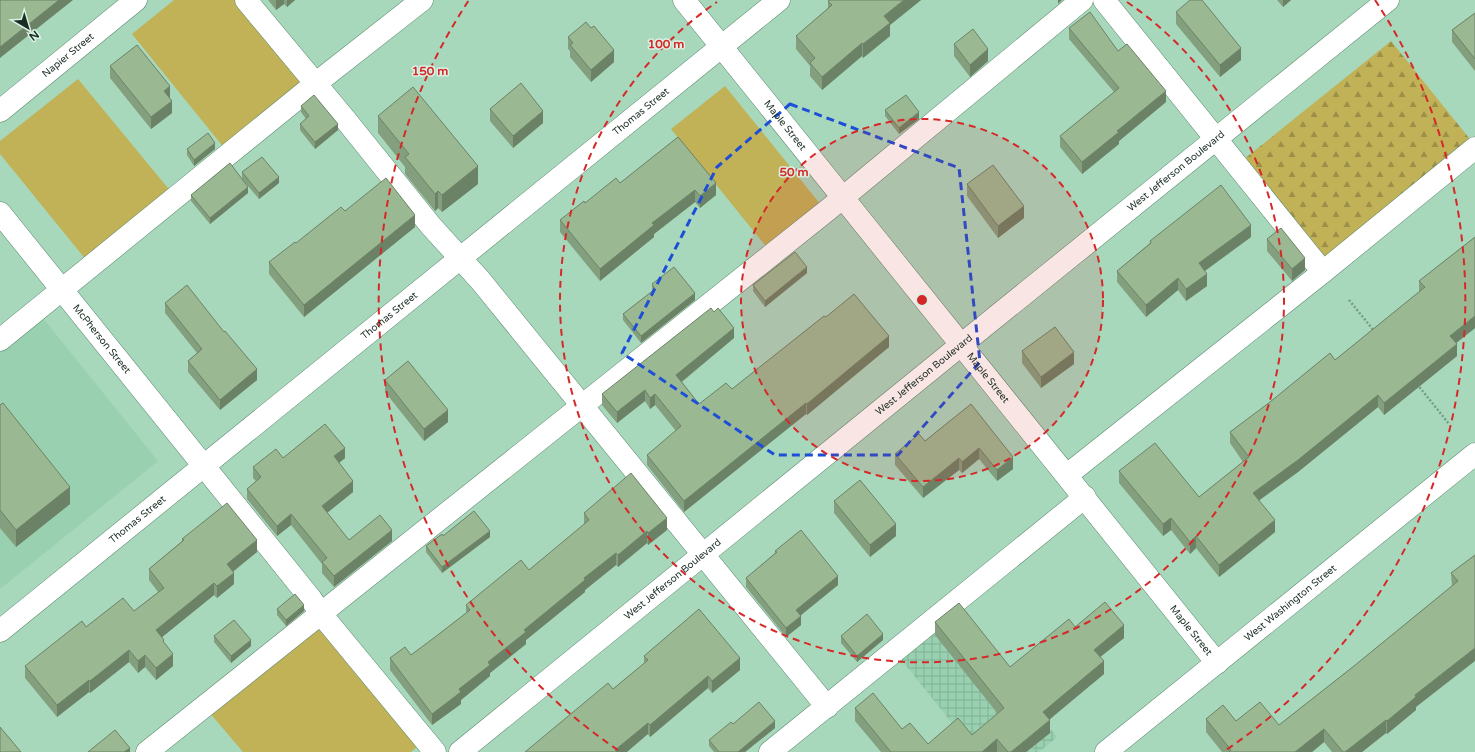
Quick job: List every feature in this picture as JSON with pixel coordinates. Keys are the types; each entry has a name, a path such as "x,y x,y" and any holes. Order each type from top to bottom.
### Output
{"street":[{"name":"Napier Street","path":"0,111 136,0"},
{"path":"246,0 315,84 346,119 431,226 480,280 582,404 827,707"},
{"path":"0,340 315,84 422,0"},
{"name":"Maple Street","path":"684,0 1217,663"},
{"name":"Thomas Street","path":"0,631 779,0"},
{"path":"147,752 843,197 1082,0"},
{"path":"1104,0 1323,272"},
{"name":"West Jefferson Boulevard","path":"460,752 961,344 1388,0"},
{"path":"1067,475 1323,272 1475,148"},
{"name":"McPherson Street","path":"0,213 311,599 321,614 435,752"},
{"name":"West Washington Street","path":"1106,752 1475,454"},
{"path":"770,752 1085,497"}],"path":[{"path":"1349,300 1379,337"},
{"path":"1414,381 1449,424"}],"highlighted area":[{"path":"790,104 959,168 980,362 898,455 775,455 622,353 717,167"}],"shaded area":[{"path":"42,317 158,461 0,589 0,352"},
{"path":"956,612 1057,737 1039,752 975,752 900,658"}],"green space":[{"path":"174,0 237,0 306,85 225,149 132,34"},
{"path":"1391,41 1473,143 1325,262 1243,160"},
{"path":"78,79 172,193 87,261 0,154 0,141"},
{"path":"725,86 821,205 768,249 671,129"},
{"path":"320,623 419,745 411,752 243,752 209,712"}],"building":[{"path":"0,0 59,0 0,47"},
{"path":"904,0 884,16 890,23 863,44 862,43 822,77 810,63 815,58 796,36 832,5 828,1"},
{"path":"1190,0 1202,0 1241,48 1220,65 1176,12"},
{"path":"1090,12 1118,51 1127,44 1166,91 1082,162 1060,136 1119,88 1069,28"},
{"path":"1475,13 1475,59 1452,30"},
{"path":"586,22 591,28 594,26 614,50 591,70 570,45 573,43 568,37"},
{"path":"973,29 988,49 970,65 954,44"},
{"path":"137,45 170,86 164,91 172,101 151,117 110,66"},
{"path":"521,83 543,111 513,136 490,109"},
{"path":"413,87 478,166 442,195 438,191 435,194 405,157 409,154 378,116"},
{"path":"314,95 338,124 315,142 300,124 309,116 301,106"},
{"path":"906,95 919,112 899,128 885,110"},
{"path":"208,133 215,143 194,160 187,149"},
{"path":"678,137 716,183 700,196 695,190 652,223 654,225 600,269 560,220 584,201 585,203 616,178 620,183"},
{"path":"262,157 279,177 259,193 242,172"},
{"path":"230,163 248,187 210,218 191,195"},
{"path":"993,165 1024,206 998,226 967,184"},
{"path":"386,178 415,215 304,305 269,262 295,242 296,243 341,207 345,211"},
{"path":"1221,185 1251,225 1199,263 1207,274 1186,289 1178,278 1146,305 1117,271 1151,243 1150,241"},
{"path":"1281,228 1305,258 1292,269 1267,239"},
{"path":"1475,237 1475,316 1450,336 1457,344 1384,403 1378,395 1298,460 1253,493 1275,520 1219,565 1196,536 1190,542 1171,518 1163,524 1119,471 1155,443 1199,497 1249,457 1230,432 1270,402 1330,353 1335,360 1425,287 1419,281"},
{"path":"795,252 807,267 765,301 753,285"},
{"path":"674,267 695,293 641,336 623,314 655,289 652,284"},
{"path":"187,285 224,332 225,331 257,369 220,400 188,361 202,349 165,303"},
{"path":"854,294 889,336 807,404 806,403 684,501 647,455 681,426 655,394 650,398 645,390 617,412 602,394 711,308 714,312 718,308 734,328 676,375 699,404 726,383 732,389"},
{"path":"1055,327 1074,352 1041,377 1022,351"},
{"path":"408,361 448,410 424,429 385,380"},
{"path":"3,403 70,487 16,530 0,510 0,405"},
{"path":"971,404 1013,457 997,470 979,448 962,462 959,458 923,487 895,454 919,434 925,441"},
{"path":"325,424 345,448 334,456 353,481 322,506 349,540 380,515 392,530 334,576 322,562 327,558 291,514 277,526 247,489 261,477 253,467 276,449 283,458"},
{"path":"631,473 667,518 648,533 647,531 618,555 616,553 584,578 585,580 524,630 526,632 488,662 490,665 459,689 461,692 432,714 390,658 405,647 411,655 470,610 466,605 521,560 529,570 589,520 584,513"},
{"path":"860,480 896,524 870,545 834,501"},
{"path":"227,503 257,540 227,564 234,573 217,586 214,583 156,630 173,654 156,668 145,655 138,661 129,650 57,705 25,666 82,621 86,627 123,598 134,611 164,588 149,569 184,540 182,539"},
{"path":"474,511 490,531 442,567 426,546 442,534 443,536"},
{"path":"801,530 838,576 796,610 801,616 786,628 746,578 777,552 775,551"},
{"path":"1475,555 1475,648 1415,695 1416,697 1387,721 1386,720 1345,752 1343,752 1324,729 1295,752 1229,752 1231,750 1206,719 1223,705 1236,721 1260,702 1279,725 1458,581 1451,573"},
{"path":"295,594 304,605 286,620 277,609"},
{"path":"1105,602 1124,625 1094,650 1104,661 1043,712 1050,720 1011,752 1008,752 997,739 982,752 891,752 855,708 873,693 902,729 910,723 928,744 958,718 972,735 1004,708 935,622 959,603 1010,667 1069,619 1075,627"},
{"path":"699,609 740,658 712,681 708,676 650,725 648,723 615,750 617,752 525,752 608,683 613,689 648,660 644,656"},
{"path":"867,614 883,634 857,656 841,636"},
{"path":"234,620 251,640 231,656 214,636"},
{"path":"759,702 775,721 738,752 719,752 709,740 731,722 733,724"},
{"path":"0,727 21,752 0,752"},
{"path":"115,730 130,748 124,752 88,752"}]}
